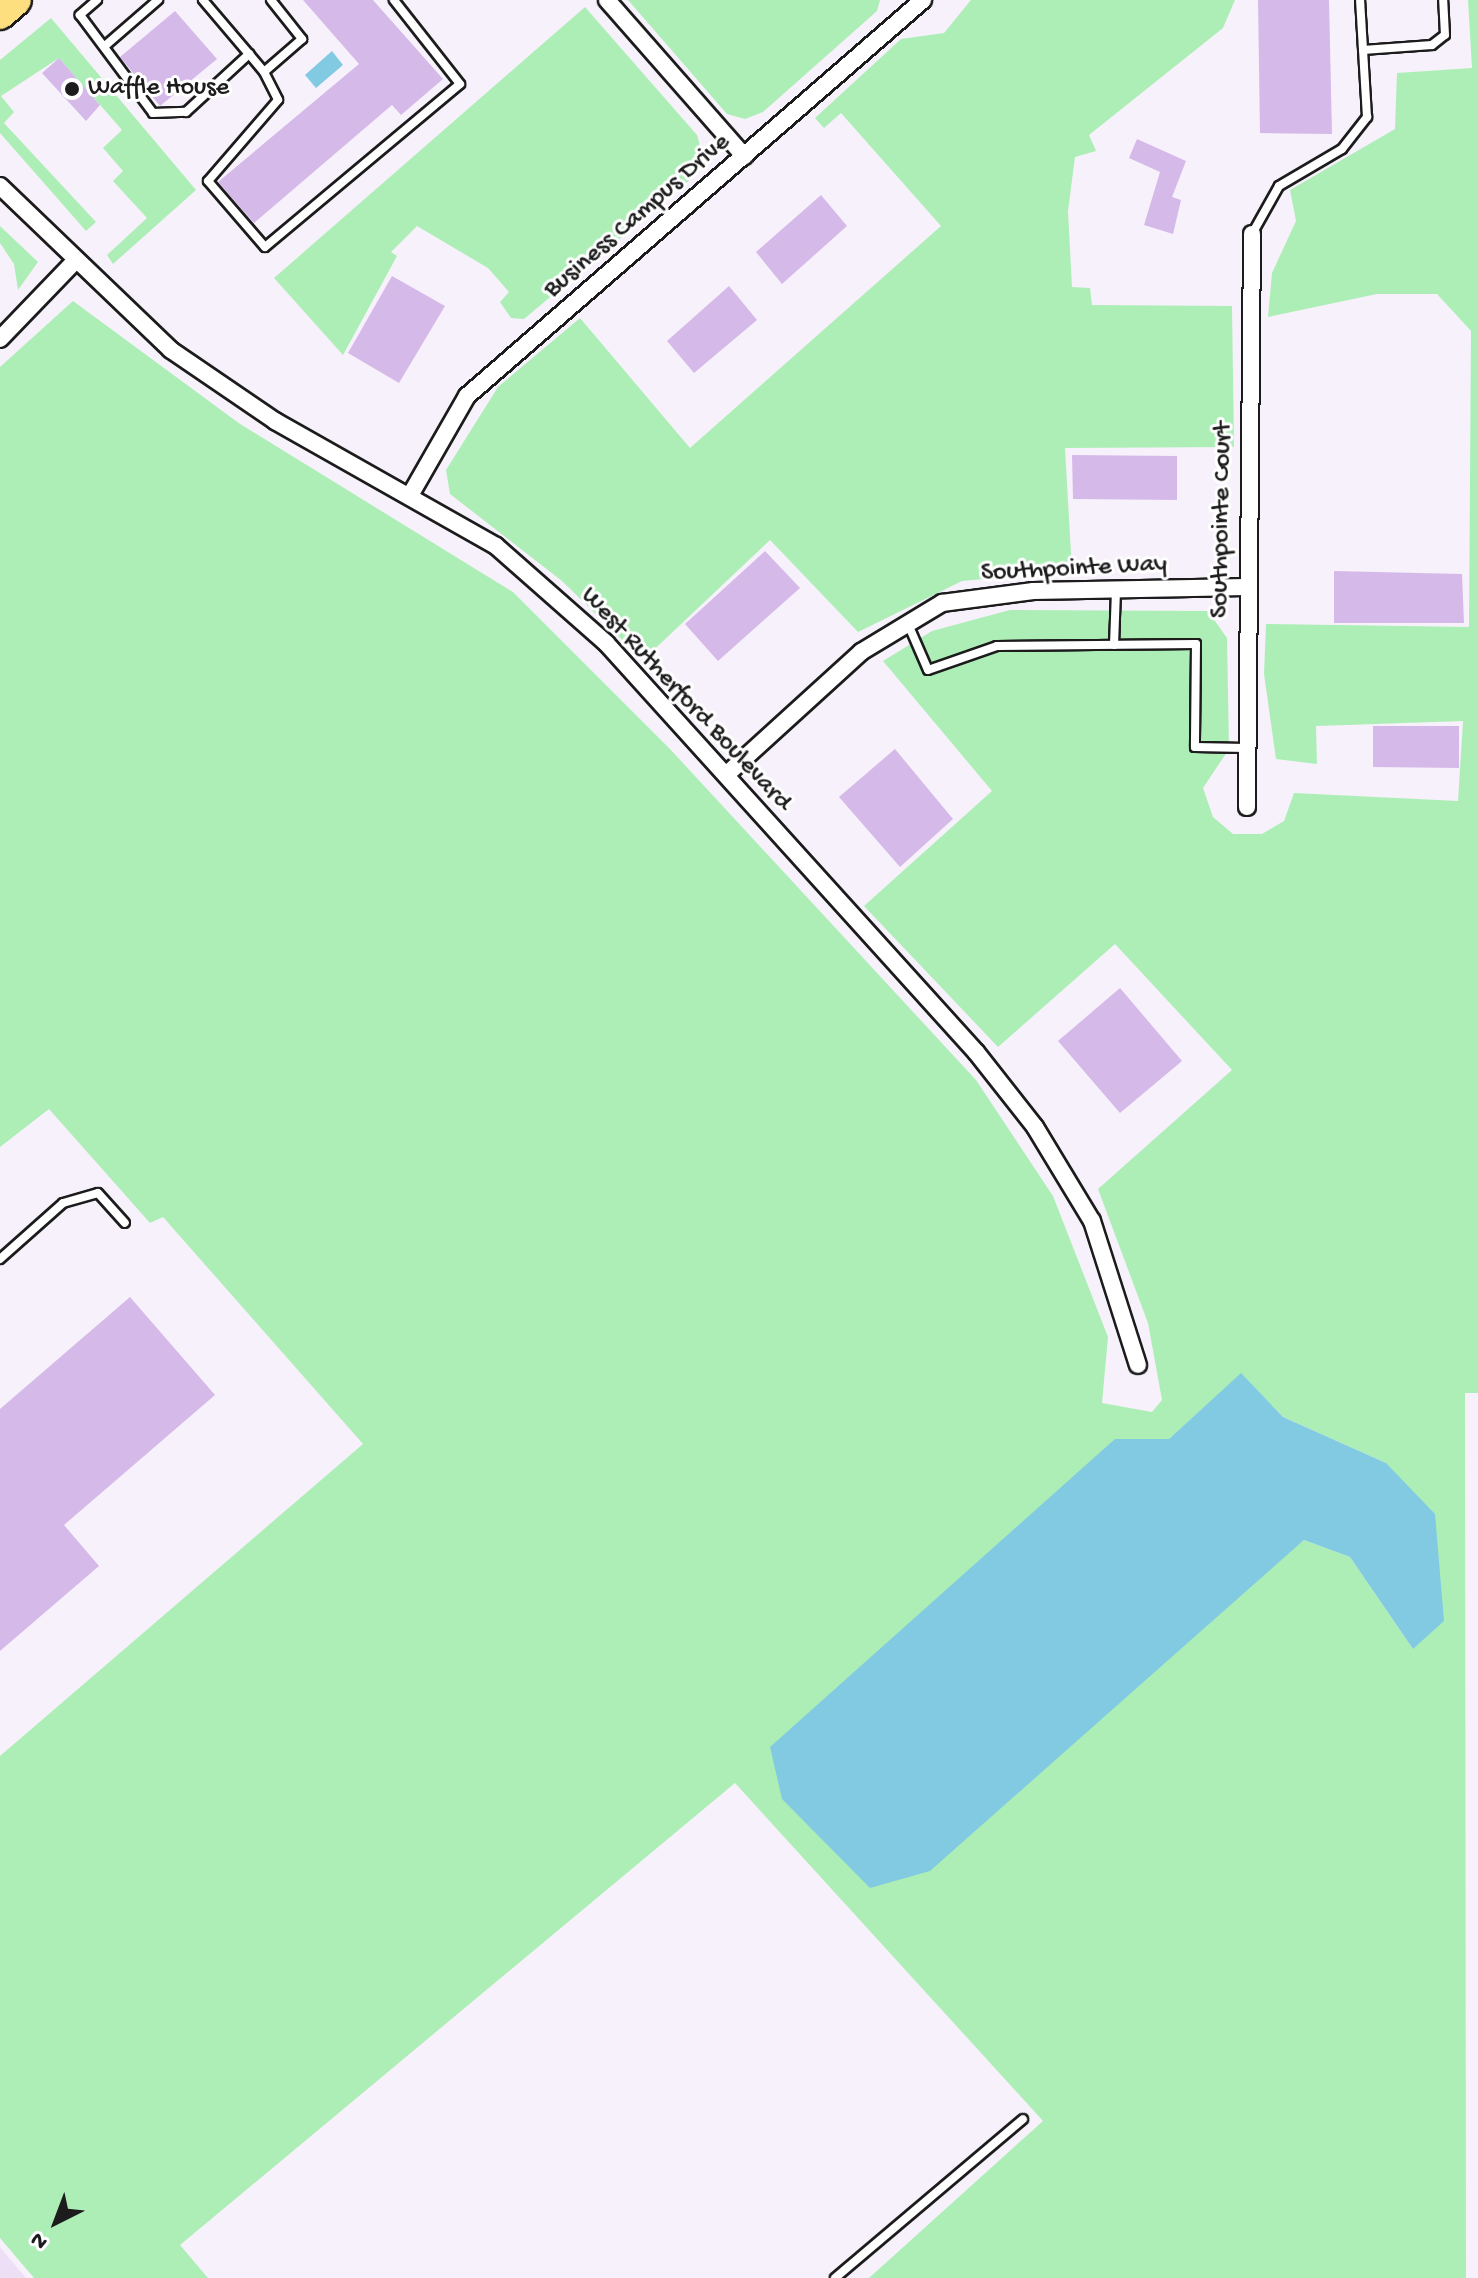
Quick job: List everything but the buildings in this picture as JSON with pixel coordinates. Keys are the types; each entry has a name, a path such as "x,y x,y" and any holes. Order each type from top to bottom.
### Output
{"street":[{"path":"607,0 744,156"},
{"name":"Business Campus Drive","path":"412,492 467,396 923,0"},
{"name":"West Rutherford Boulevard","path":"0,186 74,262 171,350 275,421 412,492 496,546 595,633 726,775 1035,1127 1092,1221 1138,1365"},
{"name":"Southpointe Court","path":"1247,807 1246,587 1252,234"},
{"path":"0,339 74,262"},
{"name":"Southpointe Way","path":"726,775 861,652 942,603 1116,589 1246,587"}],"lane":[{"path":"97,0 80,15 106,45 109,63 153,113 167,117 186,112 249,54"},
{"path":"106,45 158,0"},
{"path":"203,0 264,72 278,100 208,181 265,247 460,84 394,0"},
{"path":"264,72 302,39 271,0"},
{"path":"1252,234 1279,186 1342,149 1367,117 1360,0"},
{"path":"1363,50 1432,45 1445,35 1443,0"},
{"path":"1114,645 1116,589"},
{"path":"908,624 928,670 997,646 1196,644 1195,747 1246,748"},
{"path":"0,1259 75,1200 98,1193 125,1223"},
{"path":"835,2278 1023,2119"}],"shaded area":[{"path":"0,2247 26,2278 0,2278"}],"green space":[{"path":"628,0 880,0 877,11 763,112 745,119 727,114"},
{"path":"971,0 1235,0 1223,28 1089,135 1096,151 1075,157 1068,211 1072,287 1090,288 1092,305 1232,306 1234,447 1065,448 1072,571 962,581 858,632 770,540 643,660 562,581 450,494 446,470 498,387 580,318 690,448 941,226 841,113 824,128 815,118 901,39 944,33"},
{"path":"1468,0 1478,0 1478,1393 1465,1393 1466,2278 869,2278 1043,2121 735,1783 180,2245 208,2278 34,2278 0,2238 0,1756 363,1444 163,1217 150,1223 49,1109 0,1147 0,367 73,301 240,424 513,592 670,749 976,1080 1053,1196 1108,1337 1102,1403 1152,1412 1162,1400 1148,1323 1098,1189 1232,1070 1115,944 998,1047 864,906 992,791 883,661 932,631 1010,610 1208,611 1227,638 1229,749 1203,788 1213,817 1233,834 1262,834 1284,821 1294,793 1458,801 1463,721 1316,726 1317,764 1276,759 1264,674 1266,624 1469,627 1471,331 1437,294 1377,294 1268,317 1272,273 1296,221 1290,190 1395,129 1397,73 1472,68","holes":["1241,1374 1283,1417 1386,1463 1413,1649 1350,1557 1304,1540 1268,1570 1115,1439 1169,1439"]},
{"path":"585,7 697,135 701,149 692,178 524,319 511,318 500,302 509,292 488,268 417,226 391,252 397,256 343,355 274,278"},
{"path":"51,18 196,190 113,264 107,255 147,218 113,181 123,171 103,148 122,130 59,58 1,96 14,112 4,123 96,222 86,231 0,133 0,60"},
{"path":"0,226 38,262 18,290 14,264 0,243"}],"water":[{"path":"332,51 343,65 316,88 305,75"},
{"path":"1241,1373 1283,1417 1386,1463 1435,1514 1444,1621 1413,1649 1350,1557 1304,1540 930,1871 870,1888 782,1799 770,1747 1115,1439 1169,1439"}],"place":[{"name":"Waffle House","path":"72,89"}]}
